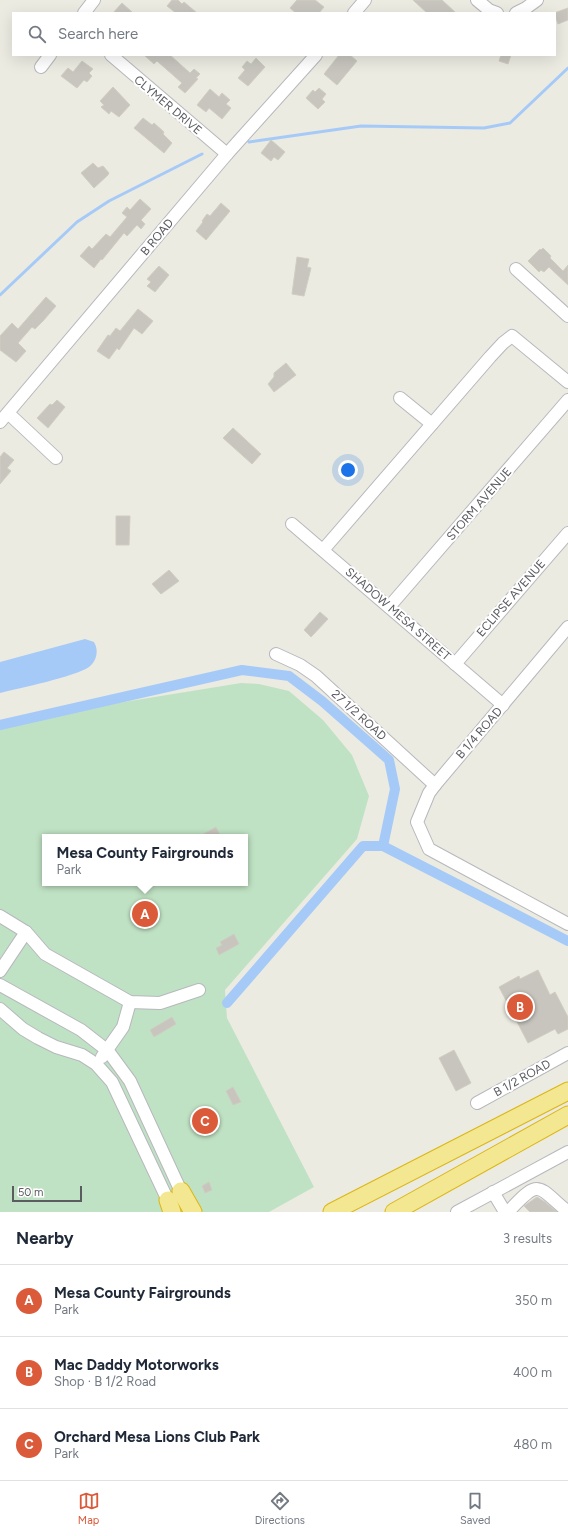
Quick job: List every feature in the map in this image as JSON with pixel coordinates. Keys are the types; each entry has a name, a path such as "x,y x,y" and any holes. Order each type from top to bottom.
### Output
{"highway":[{"path":"332,1212 568,1091"},
{"path":"397,1211 568,1115"},
{"path":"325,1212 409,1173"},
{"path":"174,1204 191,1212"}],"street":[{"path":"85,12 94,0"},
{"path":"355,12 365,0"},
{"path":"477,0 489,10 494,12"},
{"path":"518,12 537,0"},
{"path":"40,67 49,56"},
{"name":"CLYMER DRIVE","path":"111,56 227,154"},
{"name":"B ROAD","path":"4,417 227,154 315,56"},
{"path":"516,269 568,316"},
{"path":"323,550 494,352 512,336 568,382"},
{"path":"400,398 432,424"},
{"name":"STORM AVENUE","path":"389,607 568,400"},
{"path":"4,417 56,458"},
{"name":"SHADOW MESA STREET","path":"292,524 503,705"},
{"name":"ECLIPSE AVENUE","path":"455,664 568,533"},
{"name":"B 1/4 ROAD","path":"568,627 435,785 429,793 417,822 428,849 568,924"},
{"name":"27 1/2 ROAD","path":"276,654 316,676 435,785"},
{"path":"0,916 26,932 45,954 130,1002 160,1003 199,990"},
{"path":"0,971 26,932"},
{"path":"0,985 81,1030 108,1051 130,1081 174,1204"},
{"path":"96,1064 108,1051 123,1026 130,1002"},
{"path":"0,1009 38,1038 56,1047 82,1055 96,1064 112,1082 174,1204"},
{"name":"B 1/2 ROAD","path":"477,1103 568,1053"},
{"path":"462,1211 493,1192 568,1152"},
{"path":"508,1212 528,1191 537,1188 543,1190 568,1212"},
{"path":"493,1192 505,1212"}],"green space":[{"path":"241,683 259,684 289,691 323,720 352,755 369,796 357,839 225,990 227,1018 314,1187 269,1212 0,1212 0,722"}],"water":[{"path":"85,639 94,642 97,652 94,662 89,667 72,675 0,693 0,662"}],"building":[{"path":"172,0 178,0 182,4 184,2 196,12 175,12 167,6"},
{"path":"297,0 315,0 324,7 320,12 295,12 290,8"},
{"path":"413,0 442,0 455,12 426,12"},
{"path":"122,3 132,12 114,12"},
{"path":"568,8 568,20 558,24 556,12"},
{"path":"145,56 171,56 190,73 194,69 200,74 196,78 198,79 185,93 178,87 182,83 157,61 154,64"},
{"path":"338,56 351,56 357,61 337,85 324,74"},
{"path":"501,56 511,56 508,64 499,61"},
{"path":"256,58 265,67 248,86 238,78 245,70 242,67 247,61 251,64"},
{"path":"82,61 93,69 89,73 92,76 87,82 84,80 77,88 61,76 68,68 73,72"},
{"path":"113,87 130,105 119,117 111,111 109,114 101,107 104,105 100,101"},
{"path":"319,88 326,94 322,99 325,102 318,109 306,98 313,90 315,92"},
{"path":"210,89 219,97 222,93 230,100 226,104 231,108 222,119 209,108 206,112 197,105"},
{"path":"143,118 152,125 154,123 164,132 163,134 172,143 164,153 134,128"},
{"path":"271,140 285,152 278,160 274,157 271,161 261,153"},
{"path":"93,163 98,168 103,166 109,173 94,188 81,173"},
{"path":"140,199 151,209 141,220 145,224 141,229 137,225 127,236 124,233 94,268 80,256 89,246 92,249 106,234 110,237 127,217 122,213 127,207 130,210"},
{"path":"221,203 230,211 206,240 196,231 207,214 210,216"},
{"path":"543,248 551,256 550,258 563,271 568,265 568,285 549,267 544,272 541,270 539,272 528,261 540,249 541,250"},
{"path":"297,257 309,259 307,267 311,268 304,296 292,294"},
{"path":"159,266 169,275 155,292 147,286 151,282 147,279"},
{"path":"46,297 56,306 35,329 32,327 18,343 26,351 16,362 0,350 0,336 12,323 18,329"},
{"path":"138,309 153,321 142,334 134,328 119,350 117,348 109,359 97,351 108,335 110,336 116,328 120,331"},
{"path":"286,363 296,375 274,392 268,384 274,377 274,373"},
{"path":"57,400 65,407 48,428 37,418 50,404 52,405"},
{"path":"233,428 261,454 252,464 223,438"},
{"path":"4,452 14,460 7,468 11,471 0,484 0,457"},
{"path":"116,516 130,516 129,545 116,545"},
{"path":"169,570 179,581 161,594 152,584"},
{"path":"320,612 328,619 311,637 304,630"},
{"path":"216,827 220,834 203,834"},
{"path":"234,934 239,944 219,955 216,948 222,945 220,942"},
{"path":"538,970 550,995 555,992 568,1017 568,1029 558,1034 555,1029 528,1043 499,987 519,976 520,979"},
{"path":"172,1017 176,1024 154,1037 150,1030"},
{"path":"454,1050 471,1083 456,1091 439,1058"},
{"path":"233,1087 241,1102 233,1105 226,1091"},
{"path":"209,1182 212,1190 205,1193 202,1186"},
{"path":"537,1197 557,1212 530,1212 524,1206"}],"waterway":[{"path":"249,142 361,126 484,128 510,123 568,68"},
{"path":"0,295 77,222 109,201 202,154"},
{"path":"0,725 242,670 289,676 322,701 389,760 395,789 383,846"},
{"path":"227,1003 363,846 383,846 568,941"}],"place":[{"name":"Mesa County Fairgrounds","path":"145,914"},
{"name":"Mac Daddy Motorworks","path":"520,1007"},
{"name":"Orchard Mesa Lions Club Park","path":"205,1121"}]}
